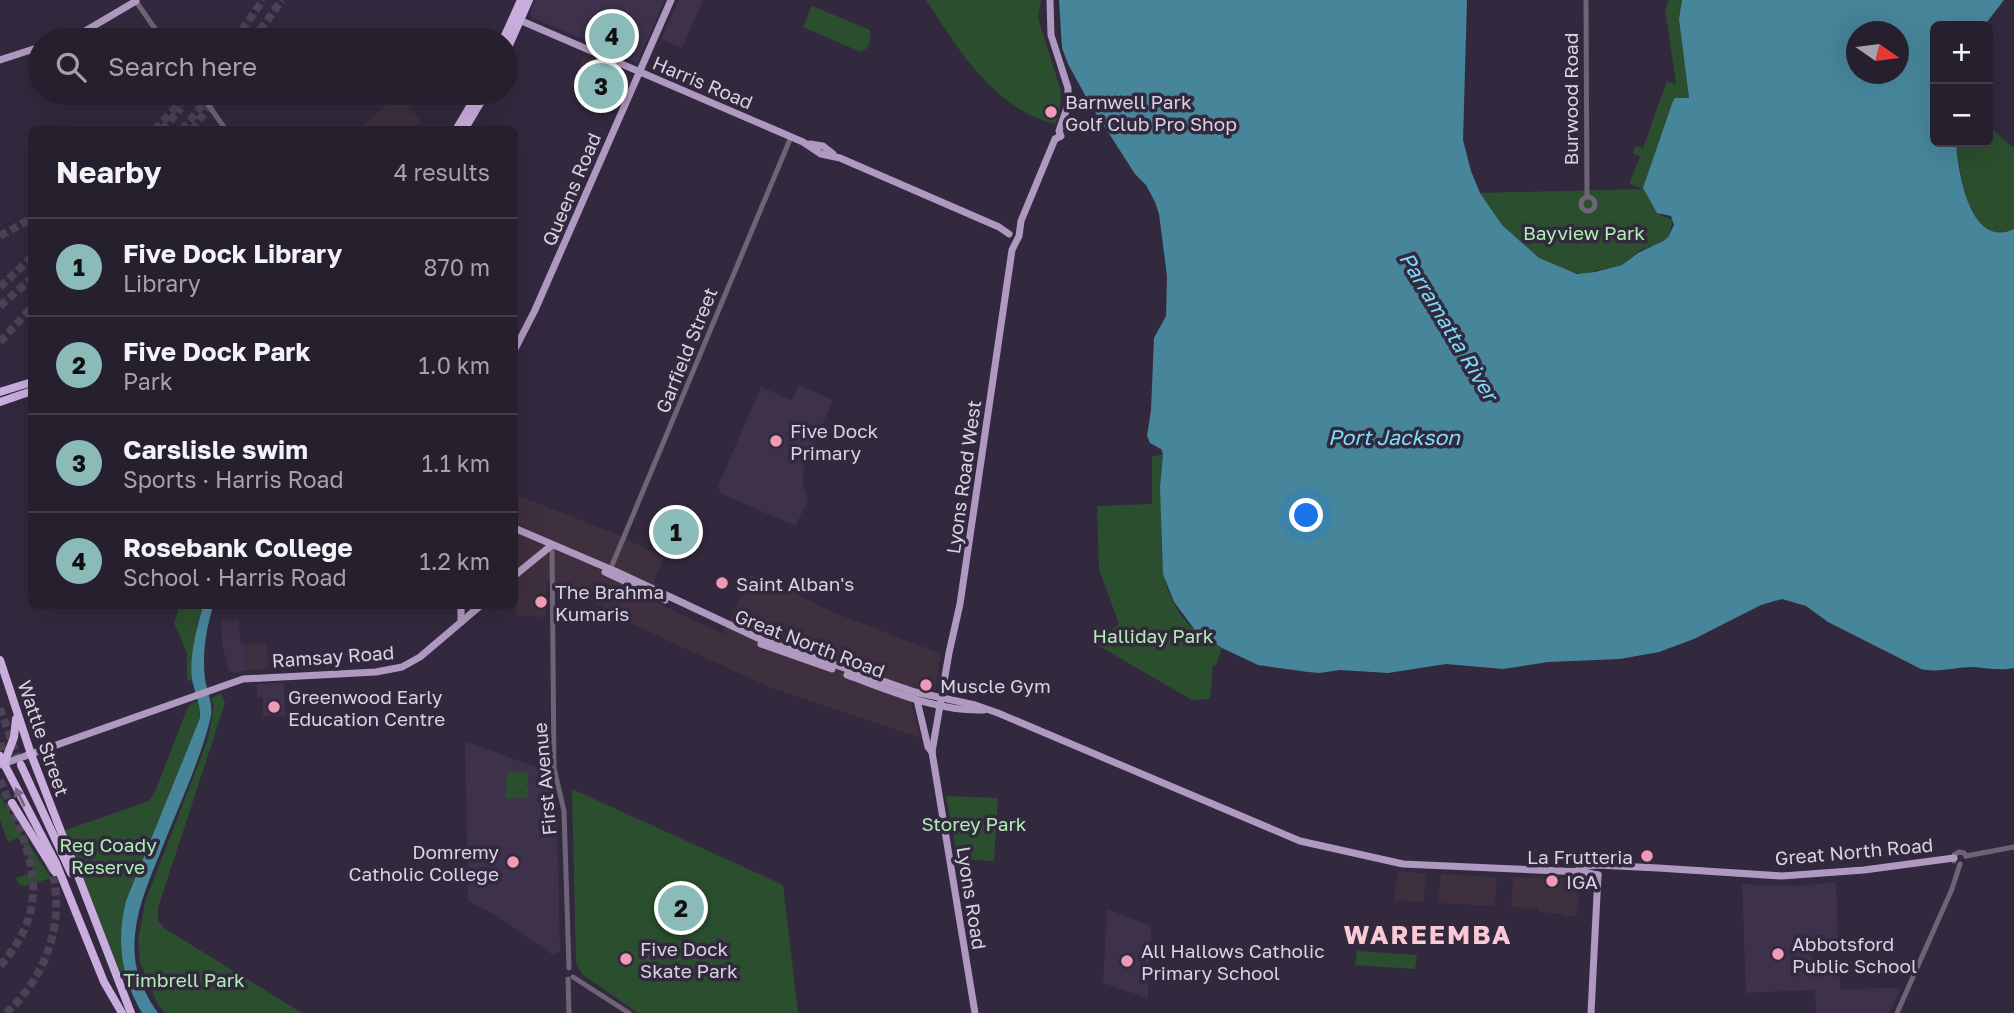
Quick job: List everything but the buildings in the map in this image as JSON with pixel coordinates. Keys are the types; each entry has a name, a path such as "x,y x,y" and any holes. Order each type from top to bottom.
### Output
{"highway":[{"path":"514,28 521,0"},
{"path":"511,28 529,0"},
{"path":"458,126 471,105"},
{"path":"466,126 479,105"},
{"path":"0,391 28,383"},
{"path":"0,402 28,392"},
{"name":"Wattle Street","path":"0,660 31,754 128,1012"},
{"path":"1,761 15,732 16,712"},
{"name":"Wattle Street","path":"1,761 56,863 71,898"},
{"path":"21,765 68,866 110,976 128,1012"},
{"path":"12,803 71,898 104,982 128,1012"}],"main road":[{"name":"Queens Road","path":"518,343 541,298 671,0"},
{"path":"1013,233 1067,111 1065,75 1052,35 1051,0"},
{"path":"87,28 135,1"},
{"name":"Harris Road","path":"517,19 1013,233"},
{"path":"0,60 28,51"},
{"name":"Lyons Road West","path":"941,702 960,604 1013,233"},
{"name":"Great North Road","path":"518,530 782,653 917,700 941,702"},
{"path":"518,573 552,545"},
{"name":"Great North Road","path":"609,572 760,639 941,702 973,710 988,710 1296,840 1366,858 1597,871 1658,867 1782,876 1957,861"},
{"path":"461,609 461,622"},
{"name":"Ramsay Road","path":"1,761 31,754 243,679 393,670 412,662 476,609"},
{"path":"917,700 928,747 932,752"},
{"name":"Lyons Road","path":"941,702 932,752 975,1013"},
{"path":"1591,1013 1597,871"}],"street":[{"name":"Burwood Road","path":"1586,0 1587,197"},
{"path":"135,1 154,28"},
{"path":"208,105 223,126"},
{"name":"Garfield Street","path":"609,572 791,138"},
{"name":"First Avenue","path":"552,545 554,768 565,817 569,968 574,972 571,978"},
{"path":"1966,856 2014,847"},
{"path":"1897,1013 1956,878 1955,854 1960,851 1966,856"},
{"path":"1957,861 1965,862 1966,856"},
{"path":"569,1013 571,978 629,1013"}],"shaded area":[{"path":"535,0 665,0 637,63 533,18 530,14"},
{"path":"679,0 703,0 682,48 661,39"},
{"path":"584,57 628,75 618,106 570,87"},
{"path":"386,105 409,105 420,121 414,126 362,126"},
{"name":"Five Dock Primary","path":"799,385 833,400 803,469 803,485 808,501 795,526 720,493 718,486 761,387 792,400"},
{"path":"518,496 616,534 664,558 653,582 665,588 658,603 723,634 751,575 779,588 781,586 830,611 941,654 935,690 916,686 911,704 921,738 769,687 604,611 605,608 546,581 545,617 516,616"},
{"path":"239,619 240,643 245,644 246,670 233,673 229,671 222,644 222,620"},
{"path":"267,643 268,669 246,670 245,644"},
{"name":"Greenwood Early Education Centre","path":"284,683 285,716 263,716 263,698 257,697 257,684"},
{"name":"Domremy Catholic College","path":"465,741 547,771 557,812 560,952 553,955 495,915 468,901"},
{"path":"1398,871 1427,874 1423,902 1394,900"},
{"path":"1441,874 1497,877 1495,906 1438,903"},
{"path":"1513,877 1580,878 1577,916 1538,912 1538,908 1511,907"},
{"name":"Abbotsford Public School","path":"1836,882 1838,944 1806,941 1814,964 1839,966 1840,989 1901,988 1889,1013 1816,1013 1815,990 1746,993 1742,884 1797,886"},
{"name":"All Hallows Catholic Primary School","path":"1107,909 1151,926 1148,998 1103,983"}],"green space":[{"path":"926,0 1041,0 1038,18 1061,91 1060,110 1055,124 1013,105 996,91 965,57"},
{"name":"Bayview Park","path":"1669,0 1682,0 1679,19 1689,99 1675,98 1660,215 1673,220 1668,237 1639,251 1622,265 1582,274 1565,270 1539,258 1519,242 1502,225 1480,193 1643,189 1629,184 1640,156 1633,153 1635,146 1643,148 1667,81 1676,82 1665,10"},
{"path":"812,6 870,30 868,46 861,52 803,27"},
{"path":"1993,130 2014,148 2014,229 1998,233 1986,229 1976,219 1969,205 1957,147 1993,147"},
{"name":"Halliday Park","path":"1163,454 1162,545 1168,591 1183,618 1198,633 1222,648 1216,665 1213,665 1210,699 1192,700 1094,643 1119,624 1099,569 1097,506 1152,504 1152,457"},
{"path":"179,609 202,609 197,625 192,680 187,681 187,653 174,623"},
{"name":"Timbrell Park","path":"221,693 225,703 158,908 158,920 164,928 302,1013 165,1013 157,1003 140,962 138,940 145,902 208,739 214,707 211,698"},
{"name":"Reg Coady Reserve","path":"199,701 200,718 126,901 121,941 126,980 121,982 63,831 149,801 155,792 187,709 192,703"},
{"path":"527,772 528,783 525,784 528,787 528,798 506,798 506,773"},
{"path":"572,789 783,885 798,1013 638,1013 582,974 576,963"},
{"path":"0,795 51,878 25,886 19,884 16,878 34,872 20,837 8,842 0,820"},
{"name":"Storey Park","path":"946,796 998,798 994,861 958,859"},
{"path":"1357,951 1417,955 1415,969 1355,965"}],"water":[{"name":"Port Jackson","path":"1059,0 1467,0 1463,140 1471,171 1480,193 1502,225 1539,258 1577,274 1622,265 1638,253 1663,241 1674,225 1671,216 1657,213 1643,188 1673,101 1675,98 1689,98 1679,19 1682,0 2004,0 1988,21 1930,21 1930,147 1957,147 1964,188 1977,219 1987,228 1999,233 2014,229 2014,668 1921,669 1828,622 1806,606 1782,599 1761,605 1694,639 1659,652 1620,659 1548,662 1503,669 1446,664 1388,673 1340,670 1319,673 1258,665 1222,648 1195,630 1174,602 1163,574 1160,487 1163,454 1161,449 1150,443 1147,436 1151,410 1154,338 1166,316 1167,276 1159,214 1146,185 1135,174 1068,64 1062,48"},
{"path":"202,609 212,609 204,660 211,707 207,733 148,883 136,926 137,970 158,1013 142,1013 125,972 121,930 126,901 200,718 192,679 196,632"}],"tunnel":[{"path":"243,28 263,0"},
{"path":"262,28 282,0"},
{"path":"159,126 178,105"},
{"path":"185,126 202,105"},
{"path":"195,126 210,105"},
{"path":"165,126 181,108"},
{"path":"0,236 28,220"},
{"path":"0,287 28,261"},
{"path":"0,306 28,282"},
{"path":"0,342 28,311"},
{"path":"0,708 20,765"},
{"path":"0,743 8,763"},
{"path":"0,780 28,852 33,897 28,919 18,942 0,966"},
{"path":"6,1013 32,983 50,946 56,906 50,865"}],"place":[{"name":"Rosebank College","path":"612,36"},
{"name":"Carslisle swim","path":"601,86"},
{"name":"Barnwell Park Golf Club Pro Shop","path":"1051,112"},
{"name":"Five Dock Primary","path":"776,441"},
{"name":"Five Dock Library","path":"676,532"},
{"name":"Saint Alban's","path":"722,583"},
{"name":"The Brahma Kumaris","path":"541,602"},
{"name":"Muscle Gym","path":"926,685"},
{"name":"Greenwood Early Education Centre","path":"274,707"},
{"name":"La Frutteria","path":"1647,856"},
{"name":"Domremy Catholic College","path":"513,862"},
{"name":"IGA","path":"1552,881"},
{"name":"Five Dock Park","path":"681,908"},
{"name":"Abbotsford Public School","path":"1778,954"},
{"name":"Five Dock Skate Park","path":"626,959"},
{"name":"All Hallows Catholic Primary School","path":"1127,961"}],"district":[{"name":"WAREEMBA","path":"1428,934"}],"water label":[{"name":"Parramatta River","path":"1449,326"}]}
